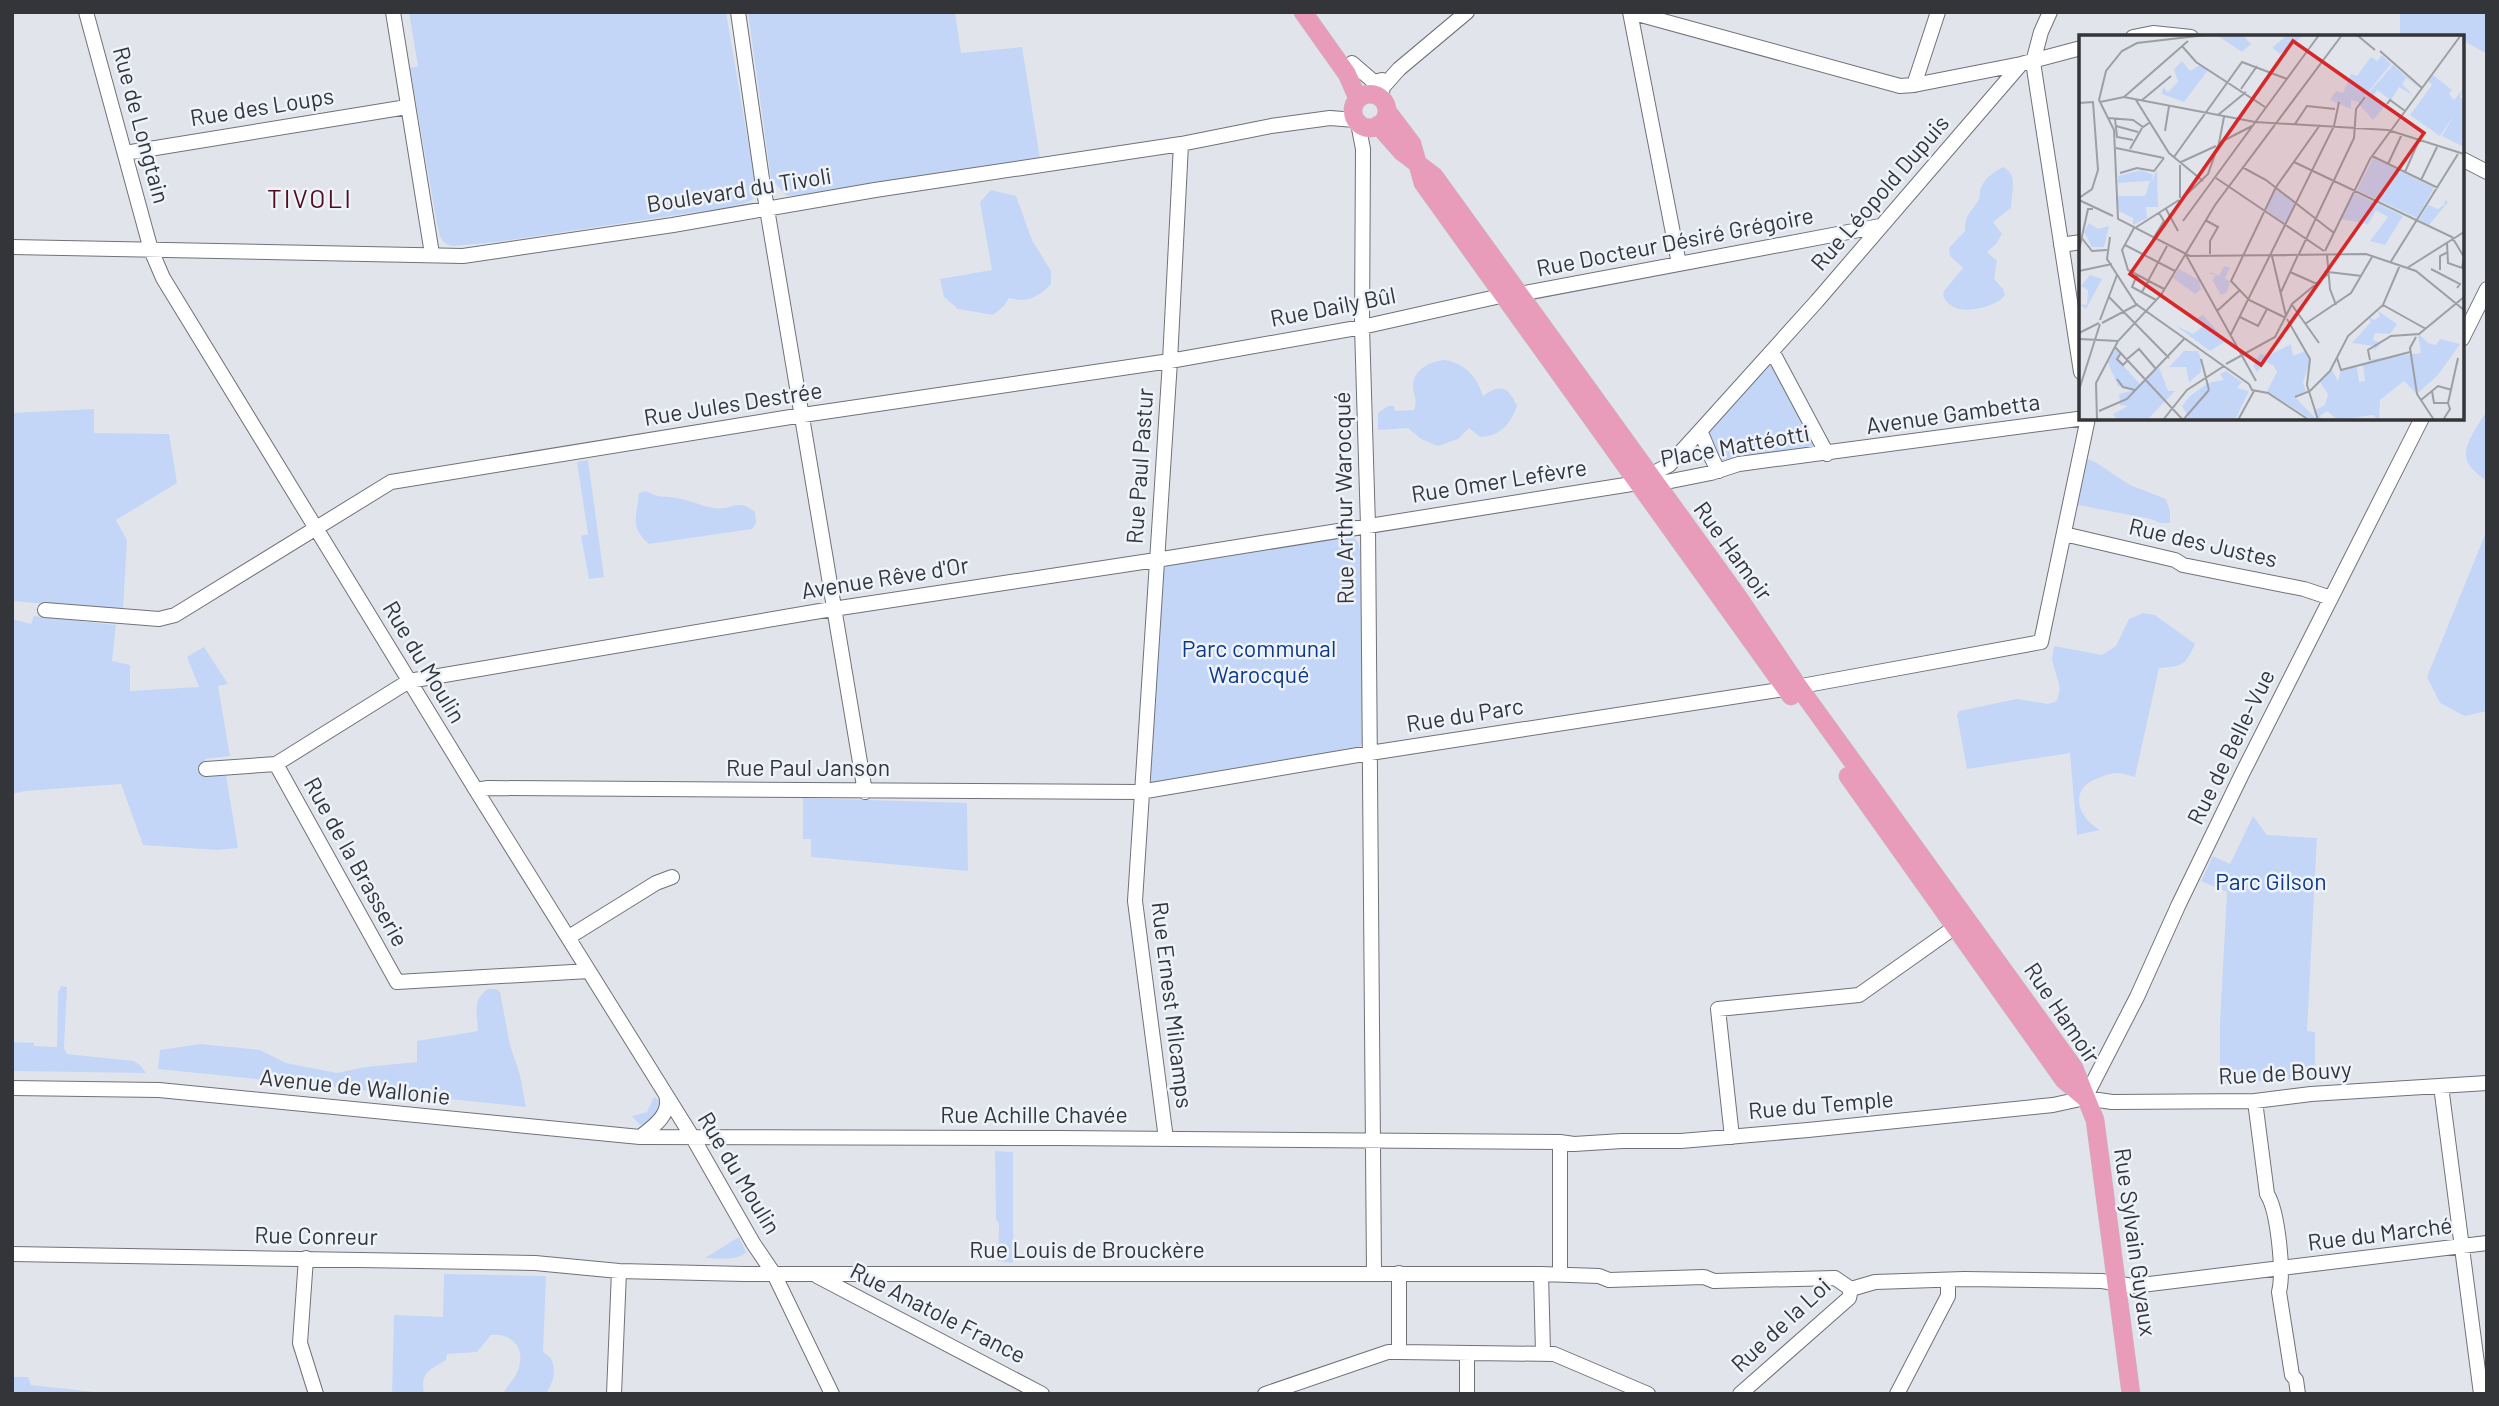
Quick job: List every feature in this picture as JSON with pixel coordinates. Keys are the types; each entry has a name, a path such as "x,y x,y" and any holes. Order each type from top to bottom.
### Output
{"main road":[{"path":"1303,12 1370,107"},
{"path":"1316,12 1352,63 1370,107"},
{"name":"Rue Hamoir","path":"1370,107 1412,144 1416,162 1434,176 1512,294 1792,687 1955,927 2064,1080 2086,1095"},
{"name":"Rue Hamoir","path":"1792,687 2074,1068 2086,1095"},
{"name":"Rue Sylvain Guyaux","path":"2086,1095 2094,1112 2110,1282 2131,1394"}],"street":[{"name":"Rue de Longtain","path":"86,12 151,250"},
{"path":"393,12 432,254"},
{"path":"738,12 762,180 865,792"},
{"path":"1370,107 1399,69 1466,12"},
{"path":"1679,264 1630,12 1888,83 1914,85 2027,63 2079,49"},
{"path":"1914,85 1938,12"},
{"path":"2050,12 2027,63 2079,359"},
{"path":"2142,35 2172,35"},
{"name":"Rue Léopold Dupuis","path":"1772,351 2027,63"},
{"name":"Rue des Loups","path":"125,153 407,107"},
{"name":"Boulevard du Tivoli","path":"12,247 463,256 1181,144 1271,126 1330,118 1370,107"},
{"name":"Rue Arthur Warocqué","path":"1370,107 1363,149 1363,327 1368,526 1374,1273"},
{"name":"Rue Paul Pastur","path":"1140,792 1170,361 1181,144"},
{"path":"2464,160 2487,172"},
{"name":"Rue Docteur Désiré Grégoire","path":"1512,294 1881,226"},
{"path":"2061,245 2079,242"},
{"name":"Rue du Moulin","path":"151,250 163,278 692,1138 756,1248 775,1274 832,1394"},
{"path":"2464,335 2487,289"},
{"name":"Rue Daily Bûl","path":"1170,361 1363,327 1512,294"},
{"name":"Place Mattéotti","path":"1772,351 1827,454 1739,464 1719,471 1647,481 1669,465 1772,351"},
{"name":"Rue Jules Destrée","path":"44,610 117,617 167,617 183,611 391,482 803,415 1170,361"},
{"name":"Avenue Gambetta","path":"1827,454 2079,419"},
{"path":"2064,534 2086,420"},
{"name":"Rue de Belle-Vue","path":"2086,1095 2137,997 2223,812 2421,420"},
{"path":"1700,431 1709,455 1719,471"},
{"name":"Rue Omer Lefèvre","path":"1368,526 1647,481"},
{"name":"Avenue Rêve d'Or","path":"410,681 836,608 1368,526"},
{"name":"Rue des Justes","path":"2064,534 2175,560 2183,565 2304,589 2331,598"},
{"name":"Rue du Parc","path":"1140,792 1370,752 1792,687 2041,642 2064,534"},
{"path":"206,769 276,764 410,681"},
{"name":"Rue de la Brasserie","path":"276,764 397,982 589,971"},
{"name":"Rue Paul Janson","path":"476,790 1140,792"},
{"name":"Rue Ernest Milcamps","path":"1140,792 1135,901 1166,1139"},
{"path":"569,937 656,883 672,877"},
{"path":"1732,1137 1718,1009 1858,995 1955,927"},
{"name":"Rue de Bouvy","path":"2086,1095 2112,1102 2255,1101 2311,1094 2487,1083"},
{"path":"2441,1086 2462,1247 2481,1351 2481,1394"},
{"name":"Avenue de Wallonie","path":"12,1088 159,1090 640,1137 692,1138"},
{"name":"Rue du Moulin","path":"640,1137 664,1114 668,1100 665,1094"},
{"name":"Rue du Temple","path":"1374,1140 1574,1144 1681,1141 2015,1109 2086,1095"},
{"path":"2255,1101 2267,1194 2272,1202 2281,1282 2279,1292 2288,1356 2298,1394"},
{"name":"Rue Achille Chavée","path":"692,1138 1374,1140"},
{"path":"1560,1142 1560,1276"},
{"name":"Rue du Marché","path":"1851,1289 1874,1282 1964,1279 2110,1282 2133,1286 2487,1243"},
{"name":"Rue Conreur","path":"620,1272 653,1262 736,1268 752,1258 756,1248"},
{"name":"Rue Conreur","path":"12,1254 536,1263 620,1272 775,1274"},
{"path":"306,1258 300,1343 316,1394"},
{"path":"614,1394 620,1272"},
{"path":"1399,1273 1399,1352"},
{"name":"Rue Louis de Brouckère","path":"775,1274 1541,1274 1599,1276 1620,1280 1704,1277 1714,1281 1835,1278 1851,1289"},
{"name":"Rue Anatole France","path":"813,1274 1042,1394"},
{"path":"1541,1274 1543,1353"},
{"path":"1897,1394 1948,1296 1948,1281"},
{"name":"Rue de la Loi","path":"1741,1394 1849,1298 1851,1289"},
{"path":"1265,1394 1388,1352 1554,1354 1648,1394"},
{"path":"1467,1353 1467,1394"}],"green space":[{"path":"409,12 726,12 757,194 749,202 730,207 497,242 453,246 445,243 437,224 410,68 418,66"},
{"path":"748,12 955,12 961,53 1022,47 1041,165 875,190 787,196 771,179"},
{"path":"2400,12 2487,12 2487,54 2464,41 2464,35 2400,35"},
{"path":"2003,167 2013,179 2011,208 1993,222 2002,234 1987,252 1997,261 1994,279 2005,295 1982,308 1956,308 1943,296 1963,268 1950,256 1949,248 1965,231 1967,217 1979,200 1983,183"},
{"path":"991,190 1016,196 1032,240 1051,271 1051,284 1042,292 1027,299 1009,298 993,315 958,309 944,297 940,279 992,270 980,202"},
{"path":"1445,360 1470,372 1483,396 1499,388 1511,395 1517,406 1503,428 1499,432 1480,437 1469,428 1458,439 1438,446 1421,439 1408,428 1378,430 1378,413 1388,406 1394,406 1395,411 1414,410 1415,376 1428,365"},
{"path":"1773,365 1817,444 1815,447 1718,462 1705,436 1767,366"},
{"path":"94,409 94,433 169,434 177,483 116,520 127,540 123,610 12,601 12,413"},
{"path":"2487,410 2487,481 2470,466 2466,453"},
{"path":"2083,457 2130,485 2166,499 2170,523 2073,504"},
{"path":"588,460 604,577 589,579 581,536 588,534 577,462"},
{"path":"646,491 714,508 744,505 755,512 756,523 752,529 649,544 639,532 636,521 639,493"},
{"path":"2487,530 2487,711 2465,716 2440,703 2427,677"},
{"name":"Parc communal Warocqué","path":"1351,535 1358,542 1360,550 1364,742 1355,751 1153,785 1148,774 1162,571 1171,562"},
{"path":"2143,613 2155,615 2195,644 2182,664 2159,668 2135,777 2118,773 2105,776 2090,782 2080,794 2081,810 2100,830 2077,835 2070,753 1967,769 1957,715 1959,711 2017,699 2048,704 2057,701 2060,688 2052,660 2054,646 2102,655 2116,646 2129,619"},
{"path":"34,616 116,625 112,661 130,665 130,691 199,687 187,657 204,647 228,684 218,686 230,756 205,759 206,766 224,763 238,848 218,850 143,845 121,784 12,794 12,619 31,624"},
{"path":"803,798 967,803 968,871 811,857 811,839 803,839"},
{"name":"Parc Gilson","path":"2253,816 2267,835 2317,838 2307,1031 2315,1032 2315,1078 2220,1083 2220,1023 2227,892 2201,881 2213,856 2230,864"},
{"path":"61,986 67,987 64,1048 67,1054 133,1061 146,1073 12,1071 12,1042 57,1047 58,993"},
{"path":"488,989 500,992 526,1107 158,1069 160,1050 200,1044 260,1050 286,1063 337,1073 365,1067 417,1062 417,1041 478,1031 478,1002"},
{"path":"654,1097 659,1100 657,1113 652,1120 640,1125 632,1116 647,1112"},
{"path":"995,1151 1013,1152 1013,1263 998,1261"},
{"path":"739,1237 746,1252 742,1255 727,1259 705,1258"},
{"path":"444,1274 546,1276 543,1352 550,1357 554,1370 547,1392 503,1394 517,1373 519,1349 506,1337 491,1335 477,1352 447,1354 446,1360 425,1376 424,1394 392,1394 394,1315 443,1317"},
{"path":"12,1377 28,1377 31,1385 113,1394 12,1394"}],"district":[{"name":"TIVOLI","path":"310,199"}]}
